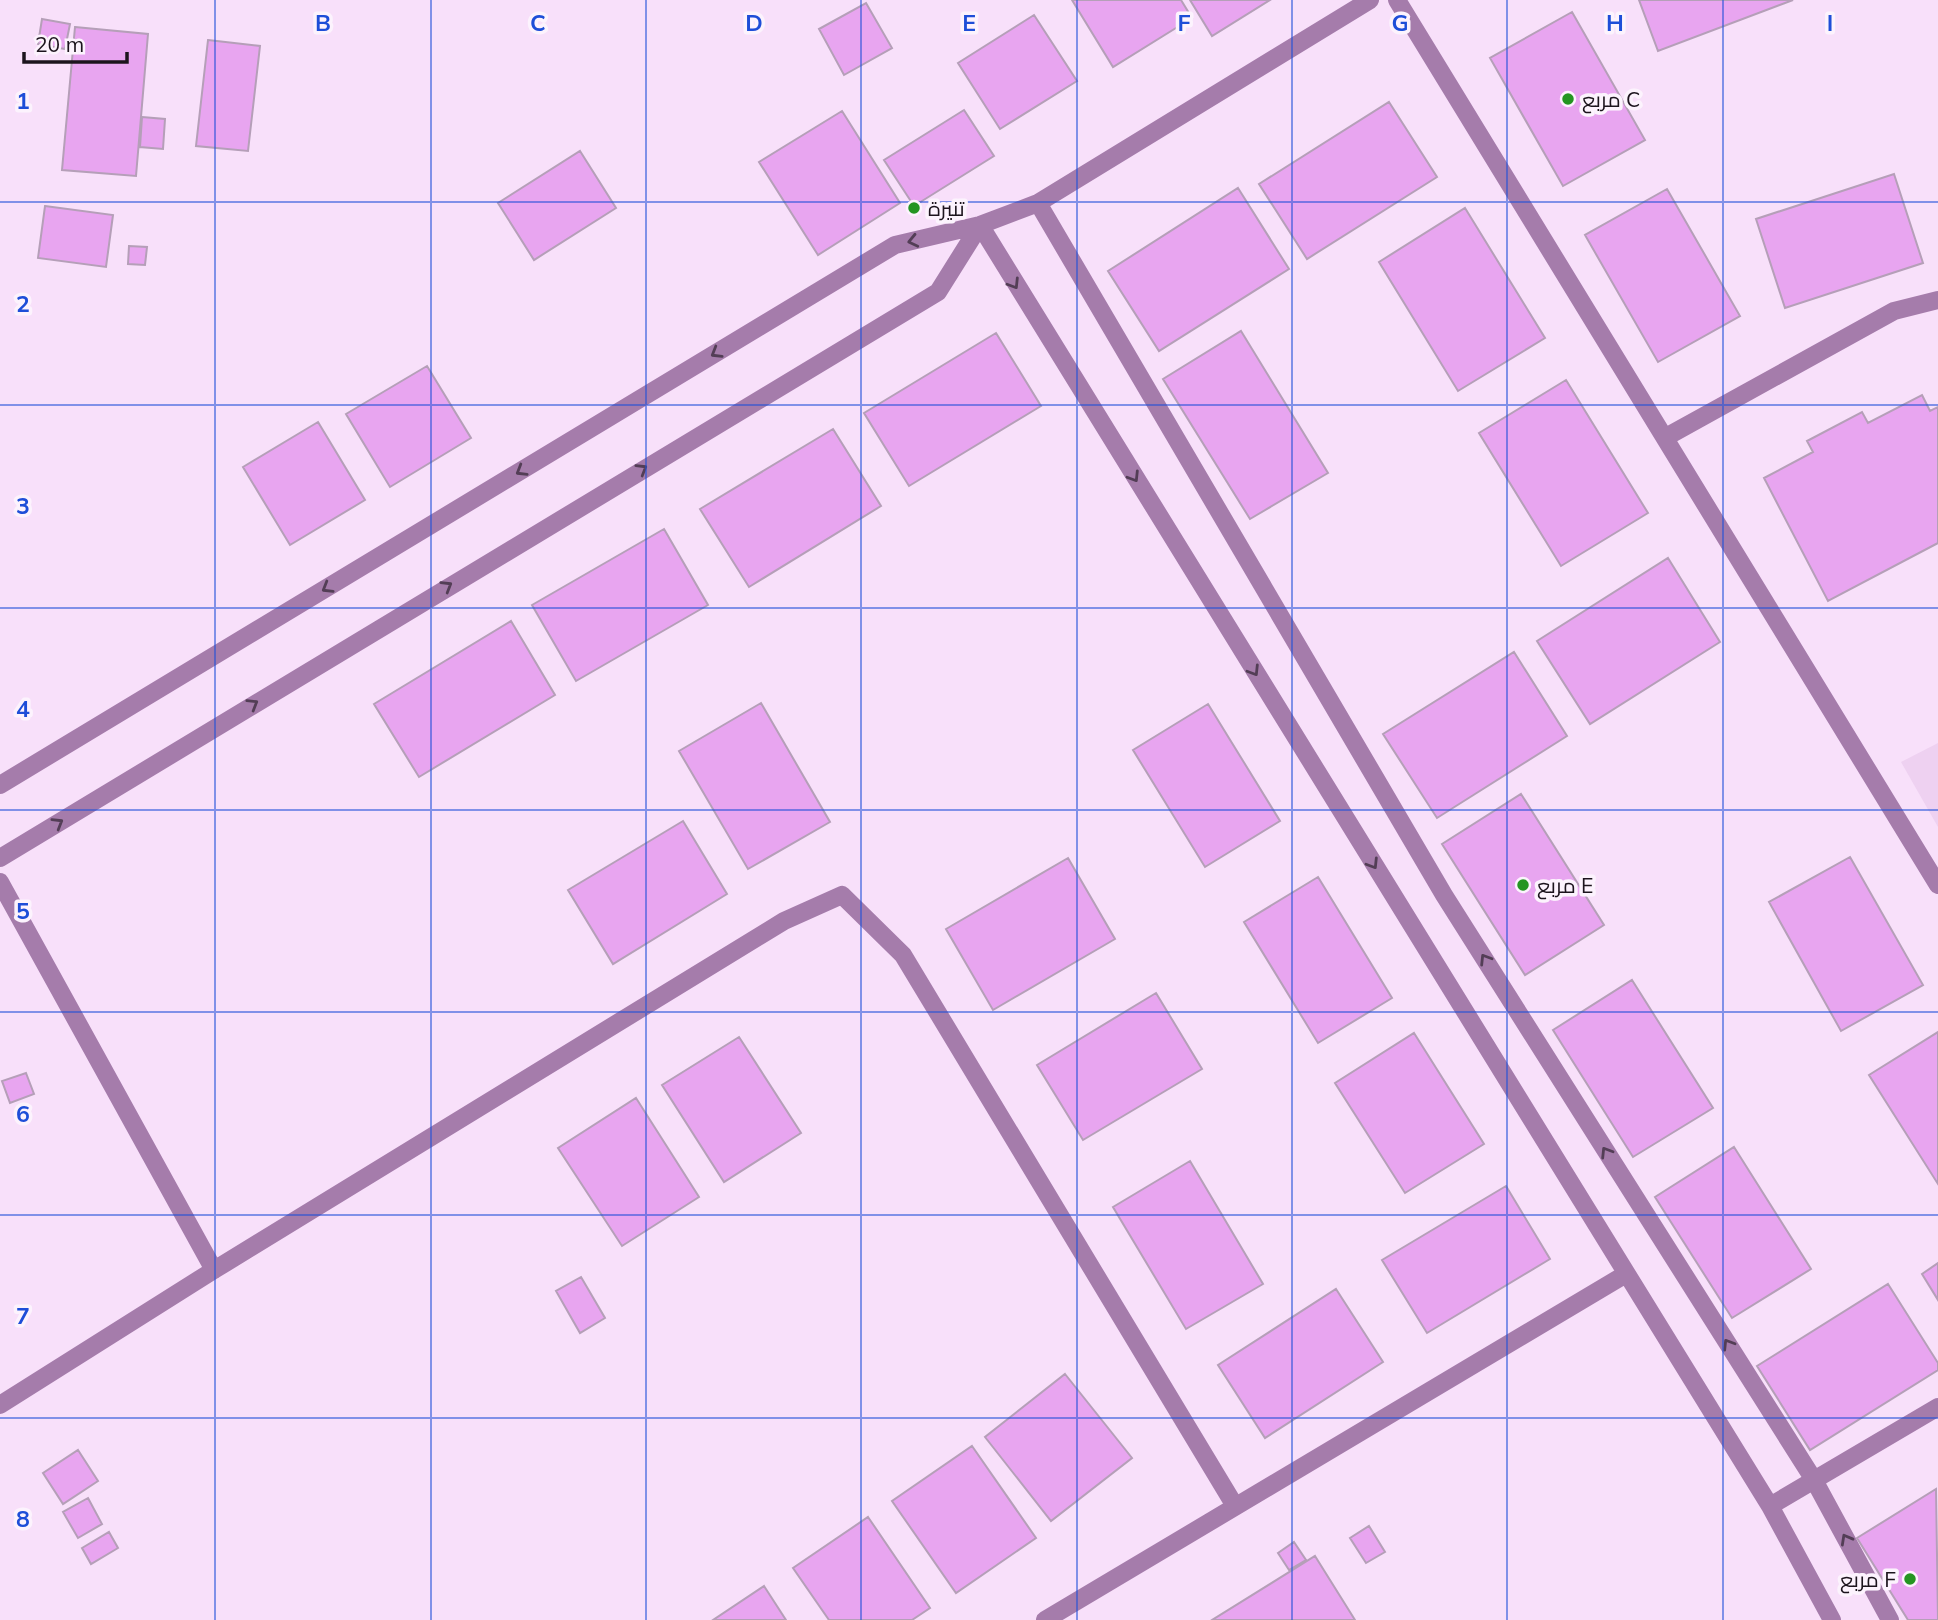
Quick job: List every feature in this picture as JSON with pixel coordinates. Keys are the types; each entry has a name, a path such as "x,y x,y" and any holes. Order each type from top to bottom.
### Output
{"street":[{"path":"0,785 895,245 979,225 1038,203 1370,0"},
{"path":"1397,0 1666,436 1938,885"},
{"path":"1038,203 1444,895 1814,1480 1890,1620"},
{"path":"0,858 938,292 979,225"},
{"path":"979,225 1770,1506 1832,1620"},
{"path":"1666,436 1894,311 1938,300"},
{"path":"0,882 214,1270"},
{"path":"0,1405 214,1270 784,921 842,895 903,956 1236,1506"},
{"path":"1045,1620 1626,1274"},
{"path":"1770,1506 1938,1407"}],"shaded area":[{"path":"1938,743 1938,827 1901,762"}],"building":[{"path":"1072,0 1181,0 1192,18 1113,67"},
{"path":"1190,0 1270,0 1212,36"},
{"name":"مربع C","path":"1639,0 1793,0 1658,51"},
{"path":"866,3 892,48 844,75 819,29"},
{"name":"مربع C","path":"1572,12 1645,140 1563,186 1490,58"},
{"path":"1034,15 1077,81 1000,129 958,63"},
{"path":"42,19 70,24 65,49 38,44"},
{"path":"75,27 148,34 136,176 62,170"},
{"path":"208,40 260,46 248,151 196,146"},
{"path":"1389,102 1437,177 1307,259 1259,184"},
{"path":"964,110 994,156 914,206 884,160"},
{"path":"842,111 900,203 818,255 759,162"},
{"path":"142,117 165,119 163,149 140,147"},
{"path":"580,151 616,208 534,260 498,203"},
{"path":"1894,174 1923,263 1785,308 1756,219"},
{"path":"1238,188 1289,269 1159,351 1108,271"},
{"path":"1667,189 1740,316 1658,362 1585,235"},
{"path":"45,206 113,215 106,267 38,258"},
{"path":"1465,208 1545,338 1458,391 1379,262"},
{"path":"129,246 147,247 145,265 128,264"},
{"path":"1241,331 1328,473 1250,519 1163,379"},
{"path":"996,333 1041,406 909,486 864,413"},
{"path":"427,366 471,438 390,487 346,414"},
{"path":"1566,380 1648,513 1561,566 1479,433"},
{"path":"1922,395 1930,411 1938,407 1938,543 1828,601 1764,478 1813,452 1807,441 1862,412 1868,423"},
{"path":"318,422 365,500 290,545 243,467"},
{"path":"833,429 881,506 749,587 700,509"},
{"path":"664,529 708,605 576,681 532,605"},
{"path":"1668,558 1720,642 1590,724 1537,641"},
{"path":"511,621 555,695 419,777 374,704"},
{"path":"1514,652 1567,736 1437,818 1383,734"},
{"path":"761,703 830,822 748,869 679,751"},
{"path":"1208,704 1280,821 1205,867 1133,750"},
{"name":"مربع E","path":"1521,794 1604,925 1525,975 1442,844"},
{"path":"683,821 727,894 613,964 568,890"},
{"path":"1850,857 1923,985 1841,1031 1769,902"},
{"path":"1068,858 1115,939 993,1010 946,929"},
{"path":"1318,877 1392,998 1318,1043 1244,922"},
{"path":"1632,980 1713,1108 1633,1157 1553,1030"},
{"path":"1156,993 1202,1069 1083,1140 1037,1065"},
{"path":"1938,1032 1938,1184 1869,1075"},
{"path":"1414,1033 1484,1144 1405,1193 1335,1083"},
{"path":"739,1037 801,1133 724,1182 662,1085"},
{"path":"26,1073 34,1094 10,1103 2,1081"},
{"path":"636,1098 699,1197 622,1246 558,1148"},
{"path":"1734,1147 1811,1269 1732,1318 1655,1197"},
{"path":"1190,1161 1263,1284 1186,1329 1113,1207"},
{"path":"1506,1186 1550,1259 1427,1333 1382,1260"},
{"path":"1938,1263 1938,1300 1922,1274"},
{"path":"581,1277 605,1318 580,1333 556,1291"},
{"path":"1888,1284 1938,1363 1938,1370 1810,1450 1757,1366"},
{"path":"1336,1289 1383,1362 1265,1438 1218,1365"},
{"path":"1065,1374 1132,1458 1051,1521 985,1437"},
{"path":"972,1446 1036,1538 956,1593 892,1501"},
{"path":"78,1450 98,1481 63,1504 43,1473"},
{"name":"مربع F","path":"1936,1489 1938,1620 1908,1620 1857,1538"},
{"path":"88,1498 102,1524 78,1538 63,1512"},
{"path":"868,1517 930,1608 912,1620 829,1620 793,1568"},
{"path":"1369,1526 1385,1552 1366,1563 1350,1538"},
{"path":"109,1532 118,1548 91,1564 82,1548"},
{"path":"1294,1542 1306,1560 1289,1570 1278,1553"},
{"path":"1315,1556 1355,1620 1212,1620"},
{"path":"764,1586 786,1620 713,1620"}],"place":[{"name":"مربع C","path":"1568,99"},
{"name":"تنيرة","path":"914,208"},
{"name":"مربع E","path":"1523,885"},
{"name":"مربع F","path":"1910,1579"}]}
